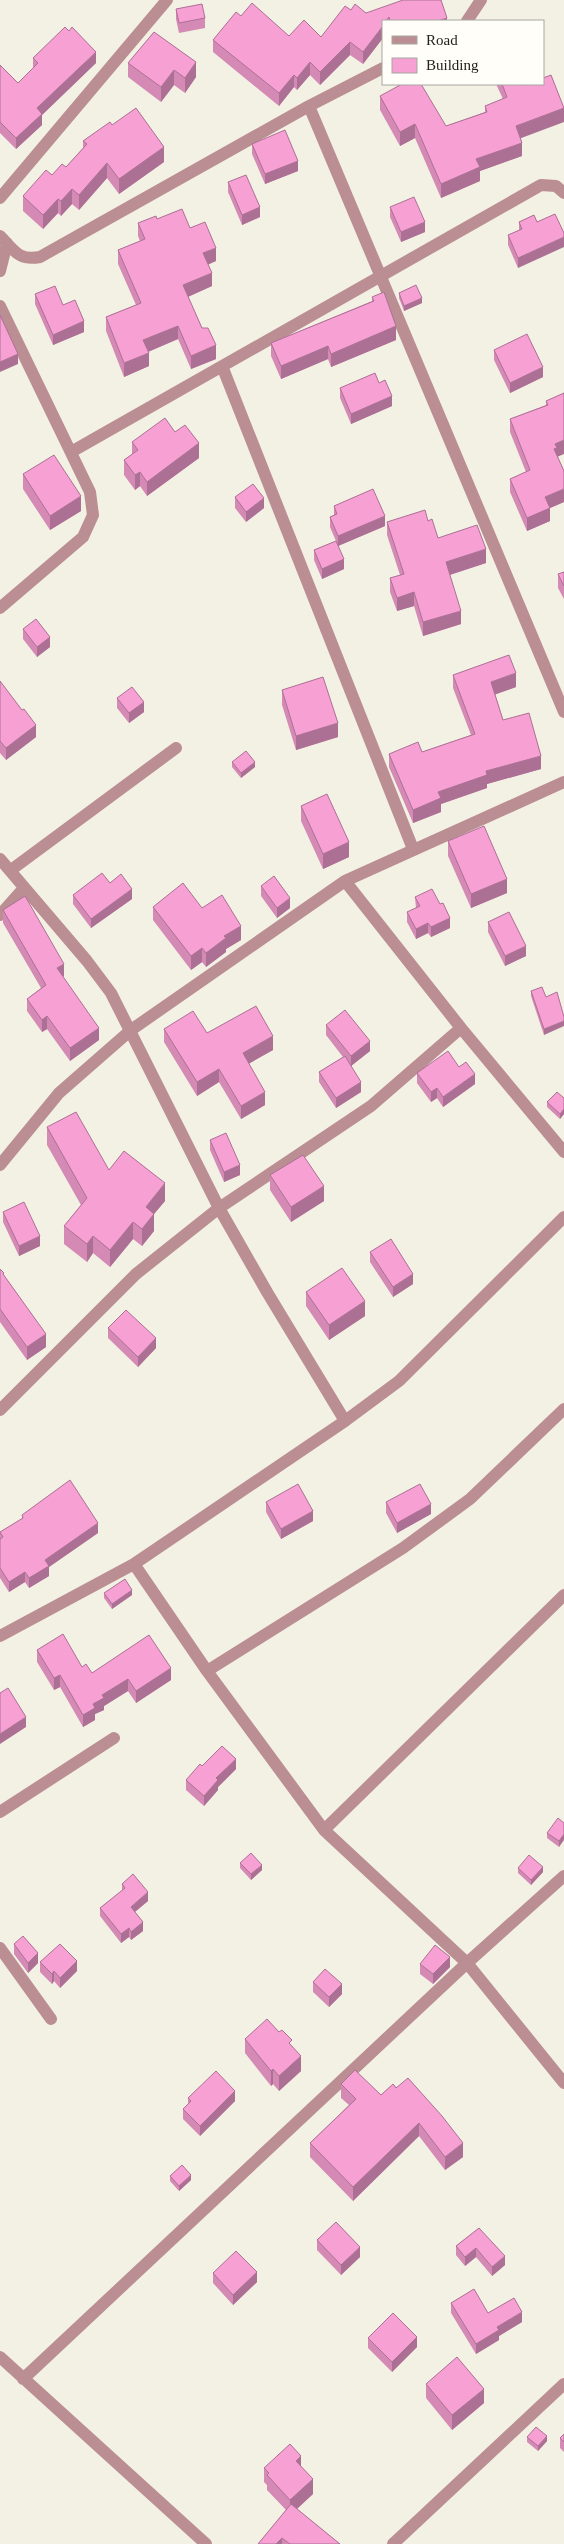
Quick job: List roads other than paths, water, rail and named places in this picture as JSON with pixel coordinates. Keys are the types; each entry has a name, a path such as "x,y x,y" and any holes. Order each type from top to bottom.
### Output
{"street":[{"path":"0,198 167,0"},
{"path":"468,20 481,0"},
{"path":"4,240 19,256 28,259 40,257 309,106 382,69"},
{"path":"309,106 564,712"},
{"path":"71,452 541,186 556,186 564,193"},
{"path":"0,271 4,240"},
{"path":"0,306 90,492 93,515 83,537 0,608"},
{"path":"222,366 413,849"},
{"path":"11,870 176,748"},
{"path":"0,1165 59,1093 131,1030 345,881 564,782"},
{"path":"0,859 87,961 111,993 219,1208 345,1421"},
{"path":"345,881 461,1028 564,1152"},
{"path":"0,915 24,888"},
{"path":"0,1410 136,1274 219,1208 370,1106 461,1028"},
{"path":"0,1636 134,1564 345,1421 399,1381 564,1218"},
{"path":"208,1671 403,1548 470,1499 564,1409"},
{"path":"134,1564 208,1671 324,1830 467,1963 564,2083"},
{"path":"324,1830 564,1595"},
{"path":"0,1812 114,1738"},
{"path":"23,2379 467,1963 564,1876"},
{"path":"0,1948 51,2019"},
{"path":"0,2357 206,2544"},
{"path":"393,2544 564,2384"}]}
